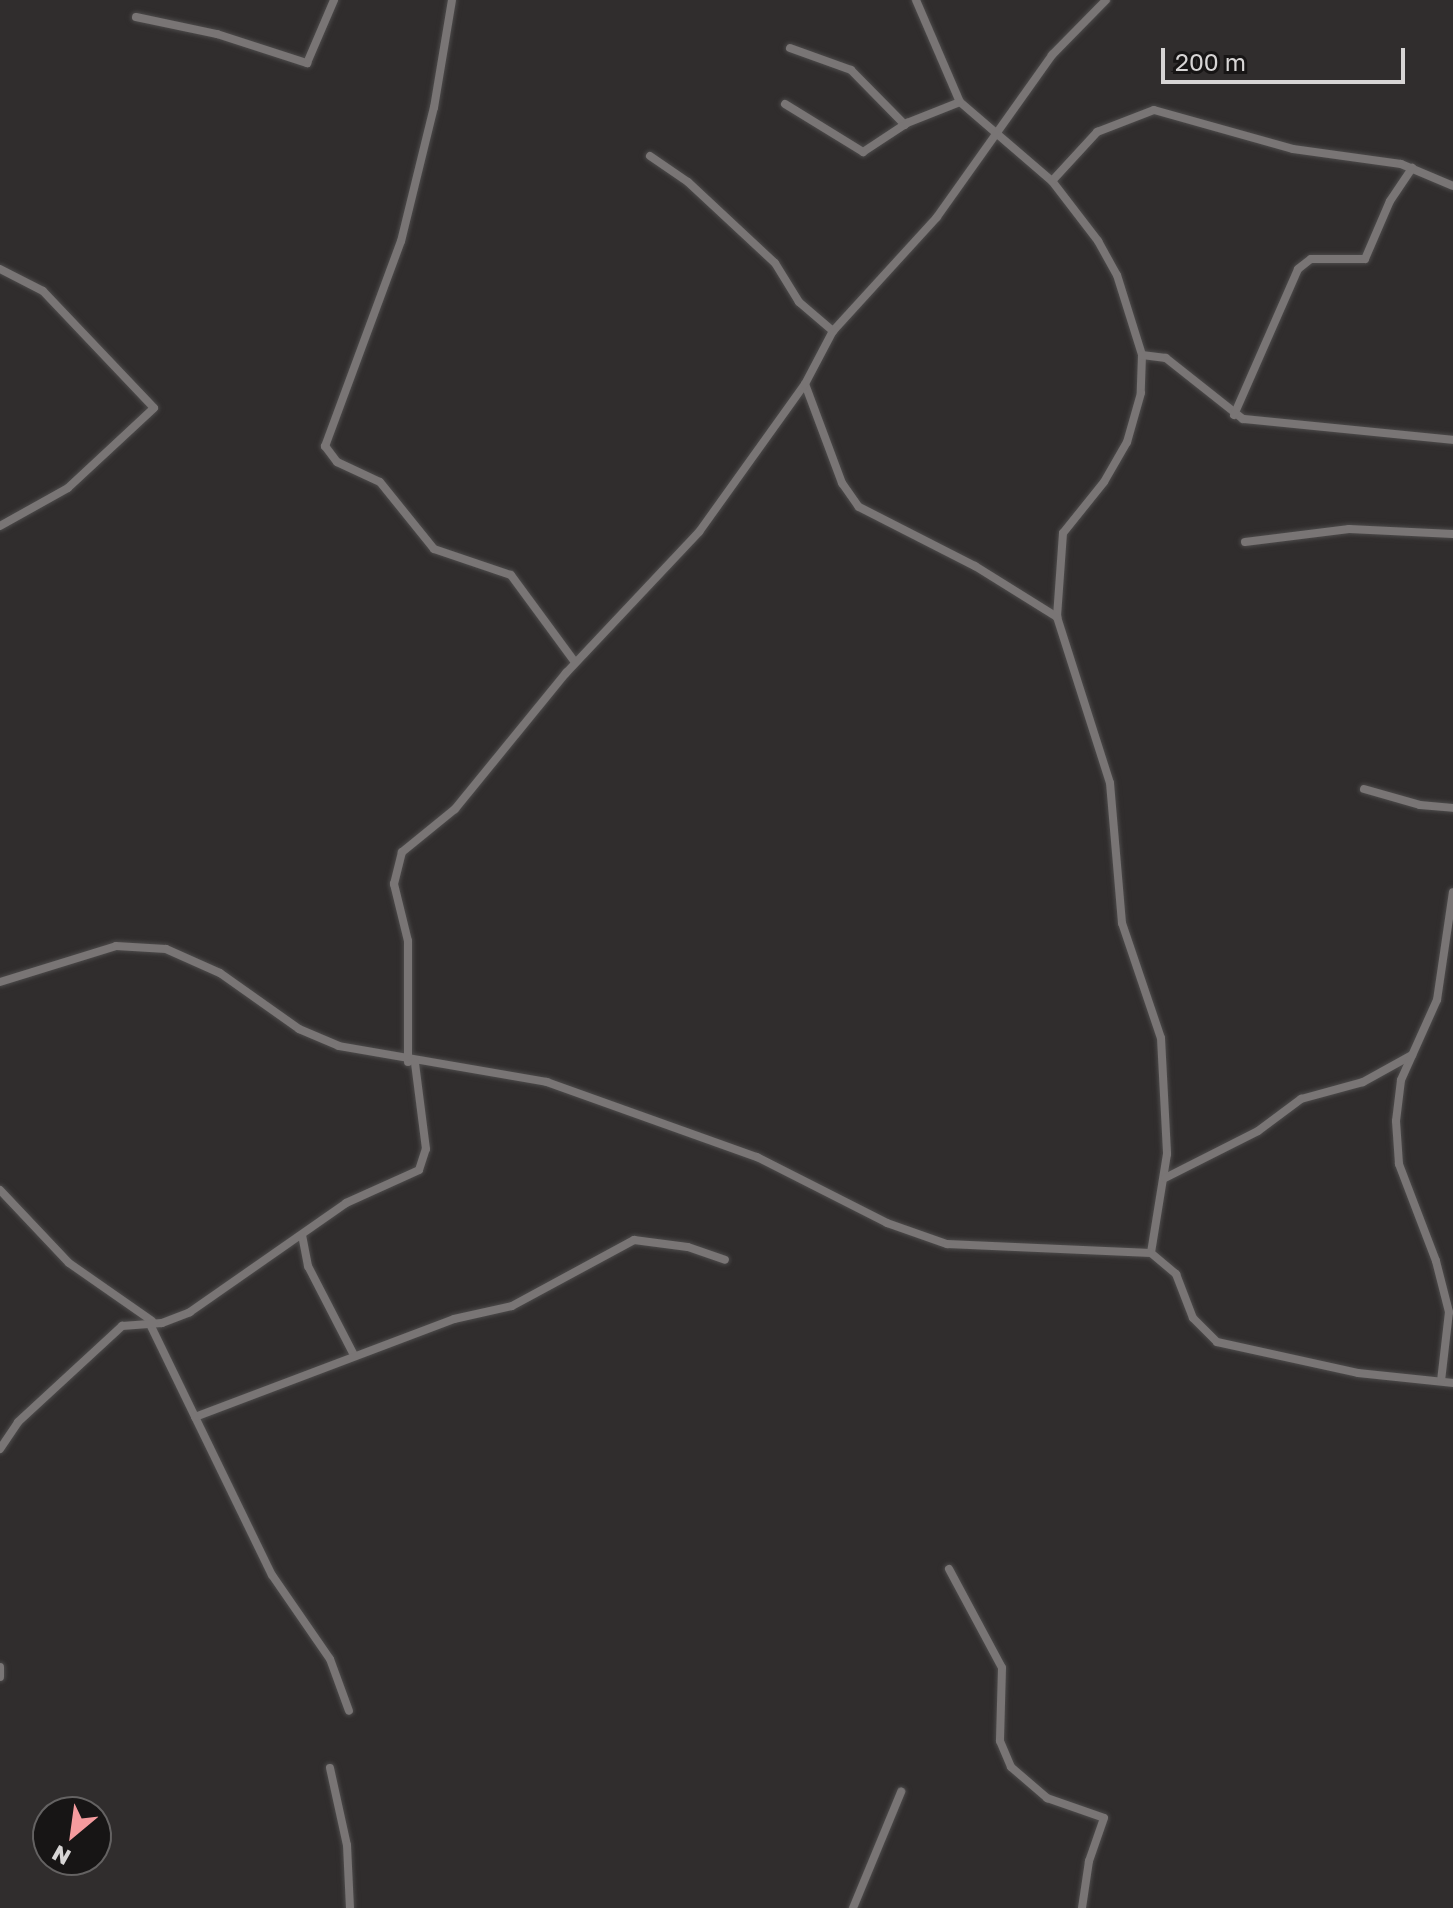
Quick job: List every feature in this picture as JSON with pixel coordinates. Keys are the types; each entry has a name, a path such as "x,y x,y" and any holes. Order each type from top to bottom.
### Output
{"street":[{"path":"136,17 217,34 307,63 334,0"},
{"path":"452,0 401,241 325,446 337,462 380,482 434,549 511,575 575,662"},
{"path":"916,0 960,102 1001,134 1052,181 1098,241 1117,275 1142,355 1141,393 1127,442 1104,482 1063,533 1057,617 1110,783 1122,923 1158,1021 1168,1128 1165,1178 1151,1253"},
{"path":"0,1449 18,1422 128,1323 151,1322 190,1312 346,1203 423,1166 426,1149 411,1063 408,947 395,897 397,860 412,841 455,809 575,662 699,532 805,384 833,331 937,217 1001,134 1052,55 1106,0"},
{"path":"790,48 851,70 905,125"},
{"path":"785,104 863,152 905,125 960,102"},
{"path":"1052,181 1097,132 1148,111 1174,113 1293,149 1357,155 1412,168 1453,186"},
{"path":"650,156 688,182 775,263 799,302 833,331"},
{"path":"1234,415 1298,269 1311,259 1365,259 1390,201 1412,168"},
{"path":"0,269 43,291 154,408 68,488 0,526"},
{"path":"1142,355 1156,355 1174,363 1234,415 1453,440"},
{"path":"805,384 842,483 864,512 975,566 1057,617"},
{"path":"1245,542 1349,529 1453,534"},
{"path":"1364,789 1420,805 1453,808"},
{"path":"1441,1381 1450,1329 1446,1297 1396,1149 1399,1091 1437,1000 1453,892"},
{"path":"0,982 116,946 151,946 220,973 314,1037 411,1063 547,1082 771,1163 887,1223 947,1244 1151,1253 1176,1274 1193,1318 1217,1342 1358,1373 1453,1383"},
{"path":"1165,1178 1258,1131 1301,1099 1363,1082 1413,1055"},
{"path":"0,1190 69,1263 151,1322 272,1575 330,1659 349,1711"},
{"path":"302,1235 308,1266 354,1355"},
{"path":"195,1417 454,1319 512,1306 634,1240 688,1247 725,1260"},
{"path":"949,1569 1002,1668 1000,1741 1011,1767 1047,1798 1104,1818 1082,1908"},
{"path":"0,1667 0,1677"},
{"path":"330,1768 347,1845 350,1908"},
{"path":"853,1908 901,1792"}]}
